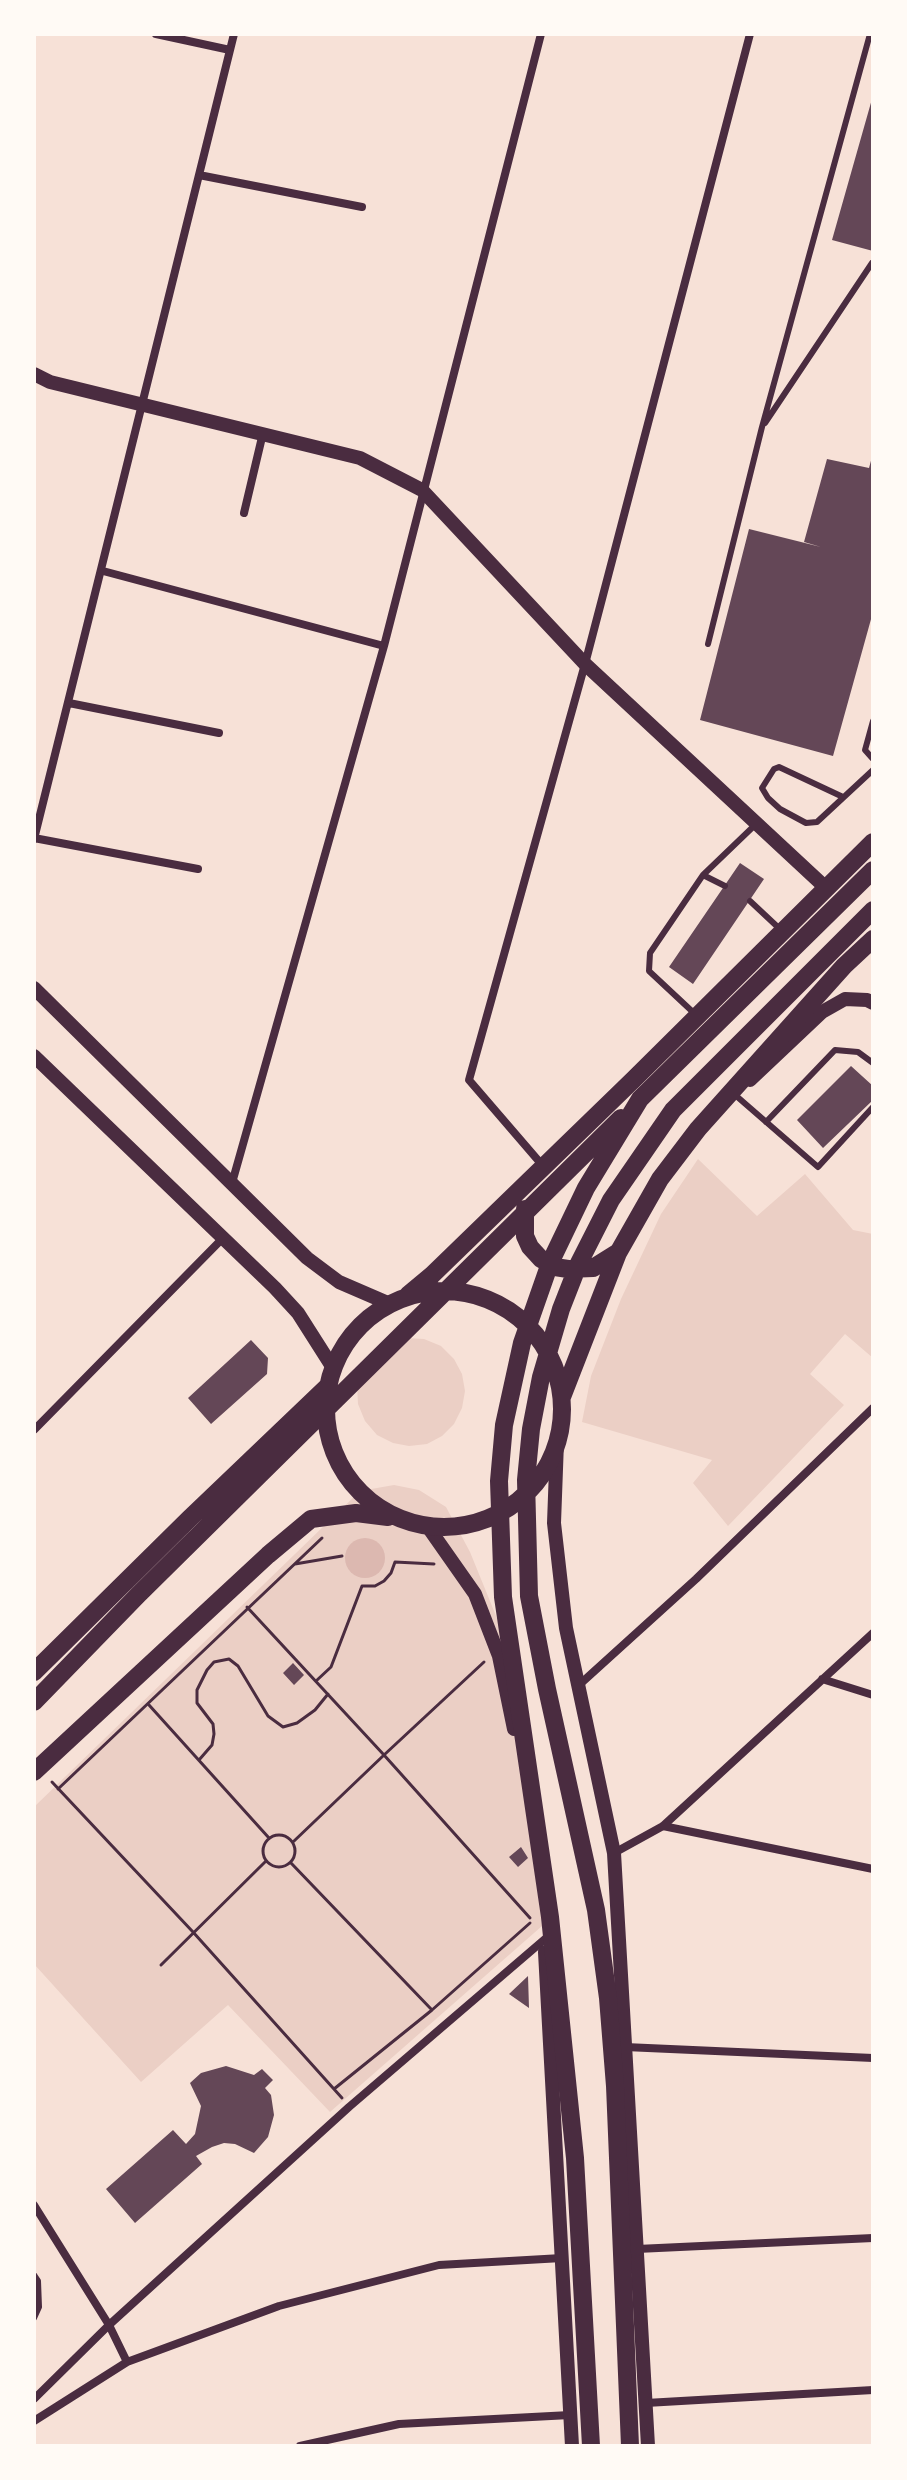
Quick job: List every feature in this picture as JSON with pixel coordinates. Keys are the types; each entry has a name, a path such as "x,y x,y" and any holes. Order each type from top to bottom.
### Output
{"main road":[{"path":"396,1518 369,1501 347,1478 332,1449 326,1418 328,1386 342,1348 371,1315 398,1300 544,1167 873,842"},
{"path":"34,1702 138,1595 873,870"},
{"path":"630,2446 608,1998 596,1910 529,1596 526,1480 531,1429 541,1377 561,1309 579,1263 611,1200 673,1110 873,910"},
{"path":"36,1770 311,1519 356,1513 396,1518 428,1527 461,1527 494,1517 521,1498 543,1473 557,1442 561,1399 578,1350 618,1253 660,1179 698,1129 844,966 873,939"},
{"path":"591,2446 574,2143 550,1917 503,1597 499,1481 504,1425 522,1343 550,1263 586,1188 640,1099"},
{"path":"544,1167 524,1211 525,1236 530,1247 541,1259 568,1269 593,1268 618,1253"},
{"path":"398,1300 433,1291 459,1291 485,1298 509,1310 529,1327 545,1349 556,1373 561,1399"},
{"path":"34,1672 328,1386"}],"street":[{"path":"156,34 230,50"},
{"path":"198,869 34,838 103,571 234,34"},
{"path":"232,1183 384,646 541,34"},
{"path":"544,1167 469,1080 585,664 750,34"},
{"path":"199,175 362,207"},
{"path":"34,374 50,382 360,458 422,490 585,664 826,888"},
{"path":"244,513 263,433"},
{"path":"103,571 384,646"},
{"path":"69,703 219,733"},
{"path":"34,988 307,1258 339,1282 398,1300"},
{"path":"734,1090 754,1079 822,1012 845,999 873,1003"},
{"path":"34,1056 275,1288 298,1313 333,1368"},
{"path":"34,1430 223,1238"},
{"path":"579,1685 696,1579 873,1408"},
{"path":"557,1442 554,1523 566,1628 614,1853 648,2446"},
{"path":"428,1527 475,1594 499,1656 516,1736 545,1939 572,2446"},
{"path":"614,1853 663,1826 873,1633"},
{"path":"822,1679 873,1695"},
{"path":"663,1826 873,1869"},
{"path":"34,2399 109,2325 349,2107 545,1939"},
{"path":"625,2047 873,2058"},
{"path":"34,2205 109,2325 127,2362"},
{"path":"637,2249 873,2238"},
{"path":"34,2421 127,2362 279,2306 439,2265 562,2258"},
{"path":"646,2403 873,2390"},
{"path":"300,2446 399,2424 570,2415"}],"lane":[{"path":"708,644 762,427 870,34"},
{"path":"762,427 872,263"},
{"path":"873,721 865,750 873,759"},
{"path":"843,797 779,767 774,769 762,788 780,809 806,823 817,822 873,770"},
{"path":"698,1016 649,971 650,953 703,875 755,825"},
{"path":"703,875 725,886"},
{"path":"750,901 783,931"},
{"path":"766,1122 835,1050 858,1052 873,1063"},
{"path":"734,1090 818,1167 873,1107"},
{"path":"34,2275 38,2281 39,2307 34,2318"}],"path":[{"path":"58,1789 325,1535"},
{"path":"291,1565 342,1556"},
{"path":"316,1681 331,1667 362,1586 375,1586 384,1581 395,1562 436,1564"},
{"path":"247,1607 532,1921"},
{"path":"293,1842 493,1654"},
{"path":"199,1760 212,1745 214,1734 213,1724 197,1703 197,1690 214,1662 229,1659 238,1666 268,1716 283,1727 297,1723 315,1710 328,1694"},
{"path":"149,1705 269,1838"},
{"path":"36,1770 58,1789 193,1932 334,2089 432,2010 532,1921"},
{"path":"279,1835 293,1842 296,1853 291,1863 275,1868 266,1861 263,1846 269,1838 279,1835"},
{"path":"161,1965 266,1861"},
{"path":"291,1863 432,2010"},
{"path":"531,1906 532,1921"}],"shaded area":[{"path":"698,1159 757,1216 805,1174 853,1230 873,1234 873,1358 845,1334 810,1374 844,1405 728,1526 693,1483 712,1460 582,1422 591,1376 621,1299 661,1214"},
{"path":"406,1338 424,1339 441,1346 454,1359 462,1374 465,1391 462,1408 454,1424 442,1436 427,1444 409,1446 377,1435 365,1421 358,1404 357,1385"},
{"path":"394,1485 419,1490 446,1507 470,1552 505,1638 542,1926 330,2112 228,2005 141,2082 34,1964 34,1807 360,1491"},
{"path":"365,1538 379,1544 385,1558 379,1572 365,1578 351,1572 345,1558 351,1544"}],"building":[{"path":"873,99 873,251 832,240"},
{"path":"872,457 873,612 833,756 700,720 749,529 821,547 804,542 827,459 869,468"},
{"path":"740,863 764,879 693,984 669,967"},
{"path":"851,1066 873,1086 873,1100 823,1148 797,1120"},
{"path":"251,1340 268,1358 267,1374 211,1424 188,1398"},
{"path":"293,1663 304,1675 294,1685 283,1673"},
{"path":"521,1847 528,1858 518,1867 509,1857"},
{"path":"528,1976 529,2008 509,1994"},
{"path":"226,2066 254,2075 262,2069 273,2080 265,2088 271,2095 274,2115 268,2137 254,2153 235,2144 224,2143 196,2156 202,2164 135,2223 106,2189 173,2130 186,2144 195,2134 201,2106 190,2083 201,2073"}]}
